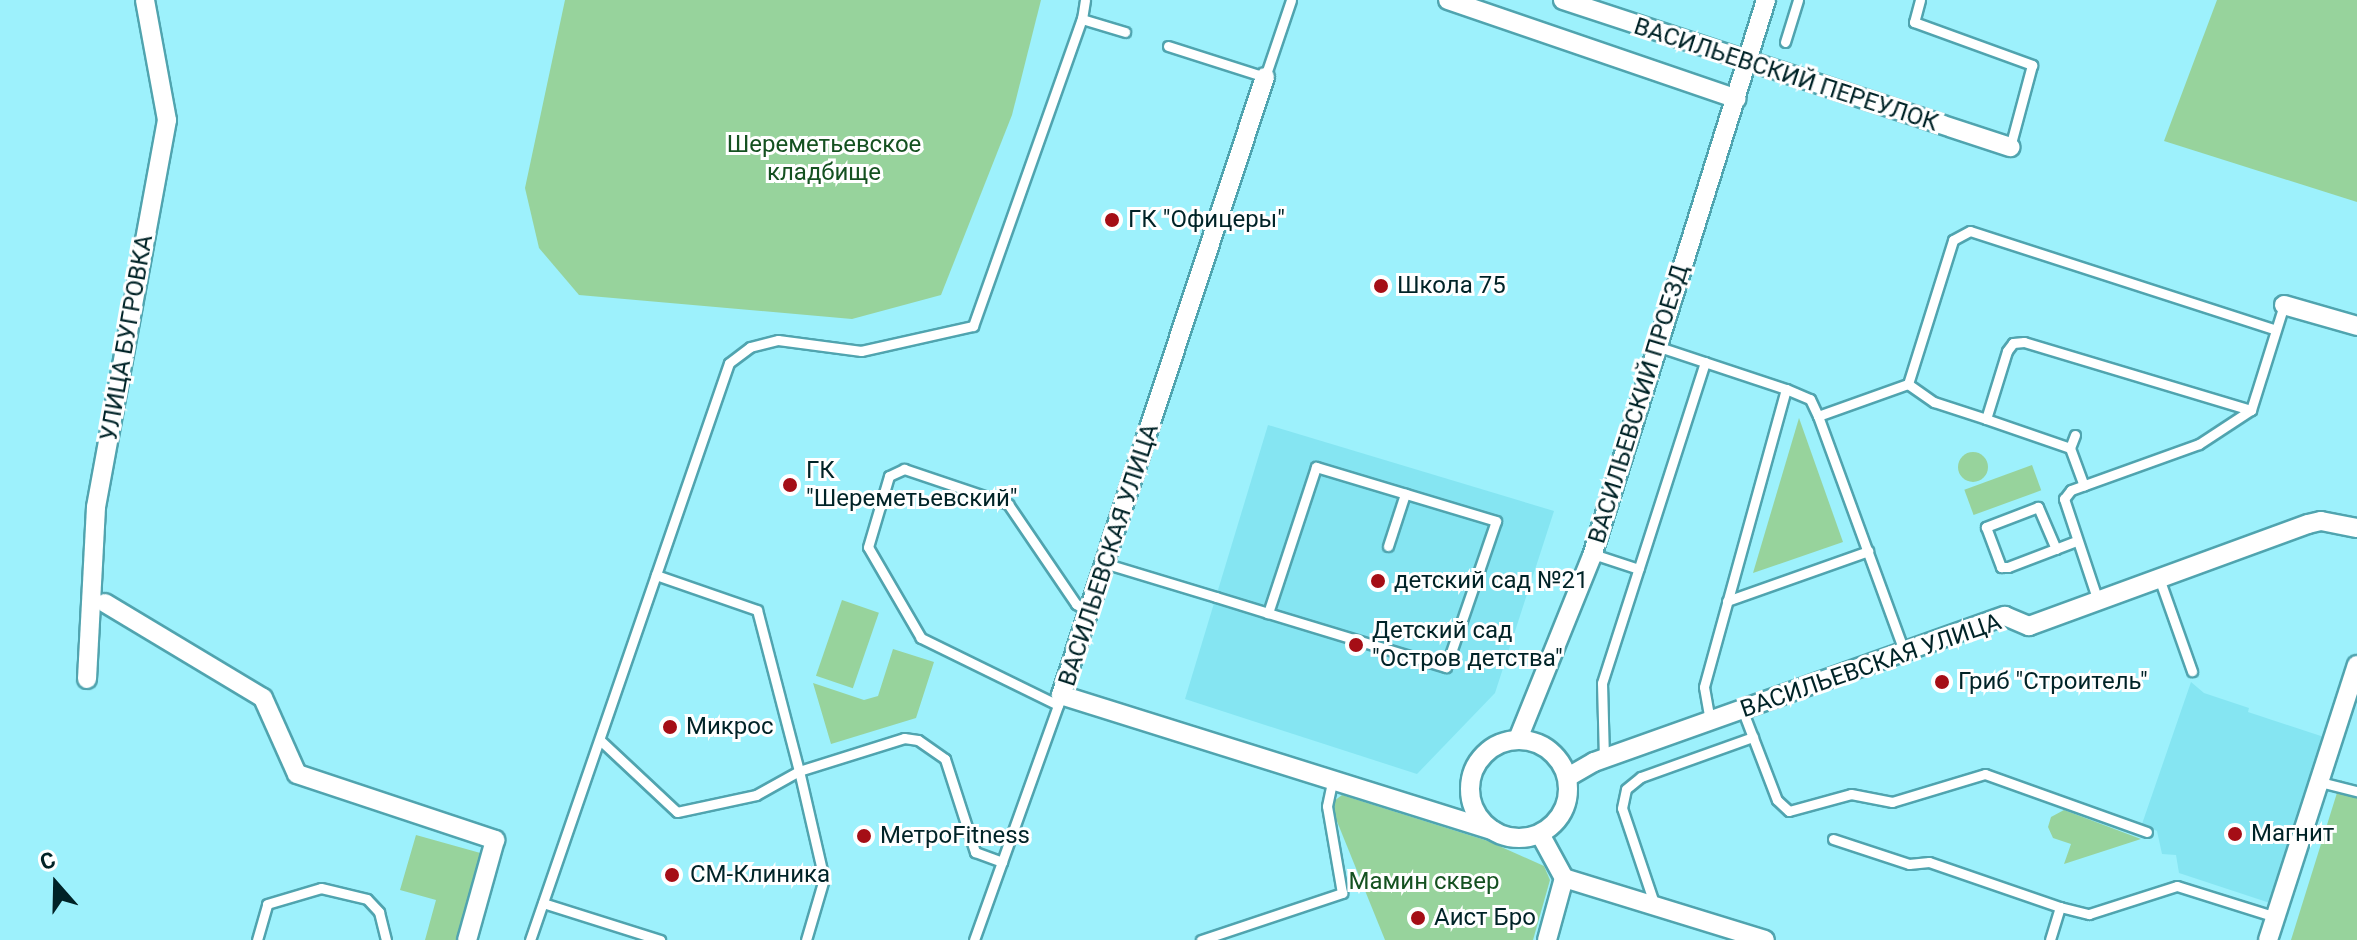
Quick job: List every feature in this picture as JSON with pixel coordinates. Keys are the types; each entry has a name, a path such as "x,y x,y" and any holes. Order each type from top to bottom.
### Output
{"street":[{"name":"УЛИЦА БУГРОВКА","path":"87,679 96,507 167,120 145,0"},
{"path":"1448,0 1737,99"},
{"name":"ВАСИЛЬЕВСКИЙ ПЕРЕУЛОК","path":"1563,0 1747,64 2010,147"},
{"name":"ВАСИЛЬЕВСКИЙ ПРОЕЗД","path":"1518,739 1593,554 1766,0"},
{"name":"ВАСИЛЬЕВСКАЯ УЛИЦА","path":"1265,77 1060,700 1492,830"},
{"path":"2284,305 2357,326"},
{"name":"ВАСИЛЬЕВСКАЯ УЛИЦА","path":"1568,777 1604,759 2005,616 2029,626 2308,524 2331,522 2357,528"},
{"path":"105,603 263,698 297,774 495,840 467,940"},
{"path":"2268,940 2357,665"},
{"path":"1518,739 1549,749 1568,777 1564,810 1540,834 1507,837 1492,830 1473,807 1471,776 1488,751 1518,739"},
{"path":"1540,834 1564,878 1547,940"},
{"path":"1564,878 1765,940"}],"lane":[{"path":"530,940 729,363 750,347 778,340 861,351 973,326 1082,19 1085,0"},
{"path":"1168,46 1265,77 1291,0"},
{"path":"1785,42 1798,0"},
{"path":"1920,0 1914,22 2032,65 2010,147"},
{"path":"1082,19 1125,32"},
{"path":"1908,384 1953,240 1970,231 2273,329"},
{"path":"2098,601 2064,499 2084,486 2199,444 2251,410 2273,329 2284,305"},
{"path":"1986,419 2007,351 2013,343 2024,342 2251,410"},
{"path":"1656,346 1810,399 1904,651"},
{"path":"1604,759 1601,690 1705,362"},
{"path":"1818,416 1908,384"},
{"path":"1908,384 1934,402 2070,448"},
{"path":"1710,721 1704,687 1786,389"},
{"path":"2075,435 2070,448 2084,486"},
{"path":"1107,564 1268,613 1446,667 1496,521 1316,467 1268,613"},
{"path":"974,940 1060,700 921,638 868,547 889,476 904,469 1008,504 1076,604 1090,612"},
{"path":"1388,546 1405,494"},
{"path":"2056,549 2038,507 1986,527 2001,567 2056,549 2076,541"},
{"path":"1727,601 1868,551"},
{"path":"1593,554 1639,569"},
{"path":"656,575 757,610 824,879 806,940"},
{"path":"2159,578 2192,671"},
{"path":"1742,709 1777,800 1789,811 1851,794 1892,802 1985,774 2147,832"},
{"path":"1655,906 1622,808 1626,789 1641,777 1753,737"},
{"path":"600,740 677,812 756,795 799,771 904,738 918,740 945,759 975,852 1002,862"},
{"path":"1201,940 1342,893 1327,806 1332,782"},
{"path":"2320,782 2357,791"},
{"path":"1833,839 1909,864 1929,862 2089,914 2177,886 2276,917"},
{"path":"257,940 267,904 321,888 367,899 379,912 386,940"},
{"path":"543,903 660,940"},
{"path":"2050,940 2060,907"}],"shaded area":[{"name":"Детский сад \"Остров детства\"","path":"1268,425 1554,511 1495,693 1417,774 1185,699"},
{"path":"2191,682 2204,693 2249,708 2248,712 2327,738 2273,904 2179,873 2176,855 2162,854 2157,831 2142,824"}],"green space":[{"name":"Шереметьевское кладбище","path":"565,0 1041,0 1012,115 941,295 852,319 579,295 539,248 525,188"},
{"path":"2217,0 2357,0 2357,202 2164,141"},
{"path":"1799,418 1843,542 1753,573"},
{"path":"1973,452 1984,456 1988,467 1984,478 1973,482 1962,478 1958,467 1962,456"},
{"path":"2032,465 2041,490 1974,515 1964,490"},
{"path":"842,600 879,613 853,688 816,676"},
{"path":"893,649 934,662 916,718 831,744 813,683 864,700 878,696"},
{"path":"2341,780 2357,792 2357,940 2291,940"},
{"name":"Мамин сквер","path":"1342,795 1488,841 1544,866 1550,880 1533,940 1385,940 1334,814 1334,801"},
{"path":"2064,810 2141,839 2064,864 2071,844 2053,838 2048,827 2051,817"},
{"path":"416,835 484,854 460,940 425,940 436,900 400,890"}],"place":[{"name":"ГК \"Офицеры\"","path":"1112,220"},
{"name":"Школа 75","path":"1381,286"},
{"name":"ГК \"Шереметьевский\"","path":"790,485"},
{"name":"детский сад №21","path":"1378,581"},
{"name":"Детский сад \"Остров детства\"","path":"1356,645"},
{"name":"Гриб \"Строитель\"","path":"1942,682"},
{"name":"Микрос","path":"670,727"},
{"name":"Магнит","path":"2235,834"},
{"name":"МетроFitness","path":"864,836"},
{"name":"СМ-Клиника","path":"672,875"},
{"name":"Аист Бро","path":"1418,918"}]}
